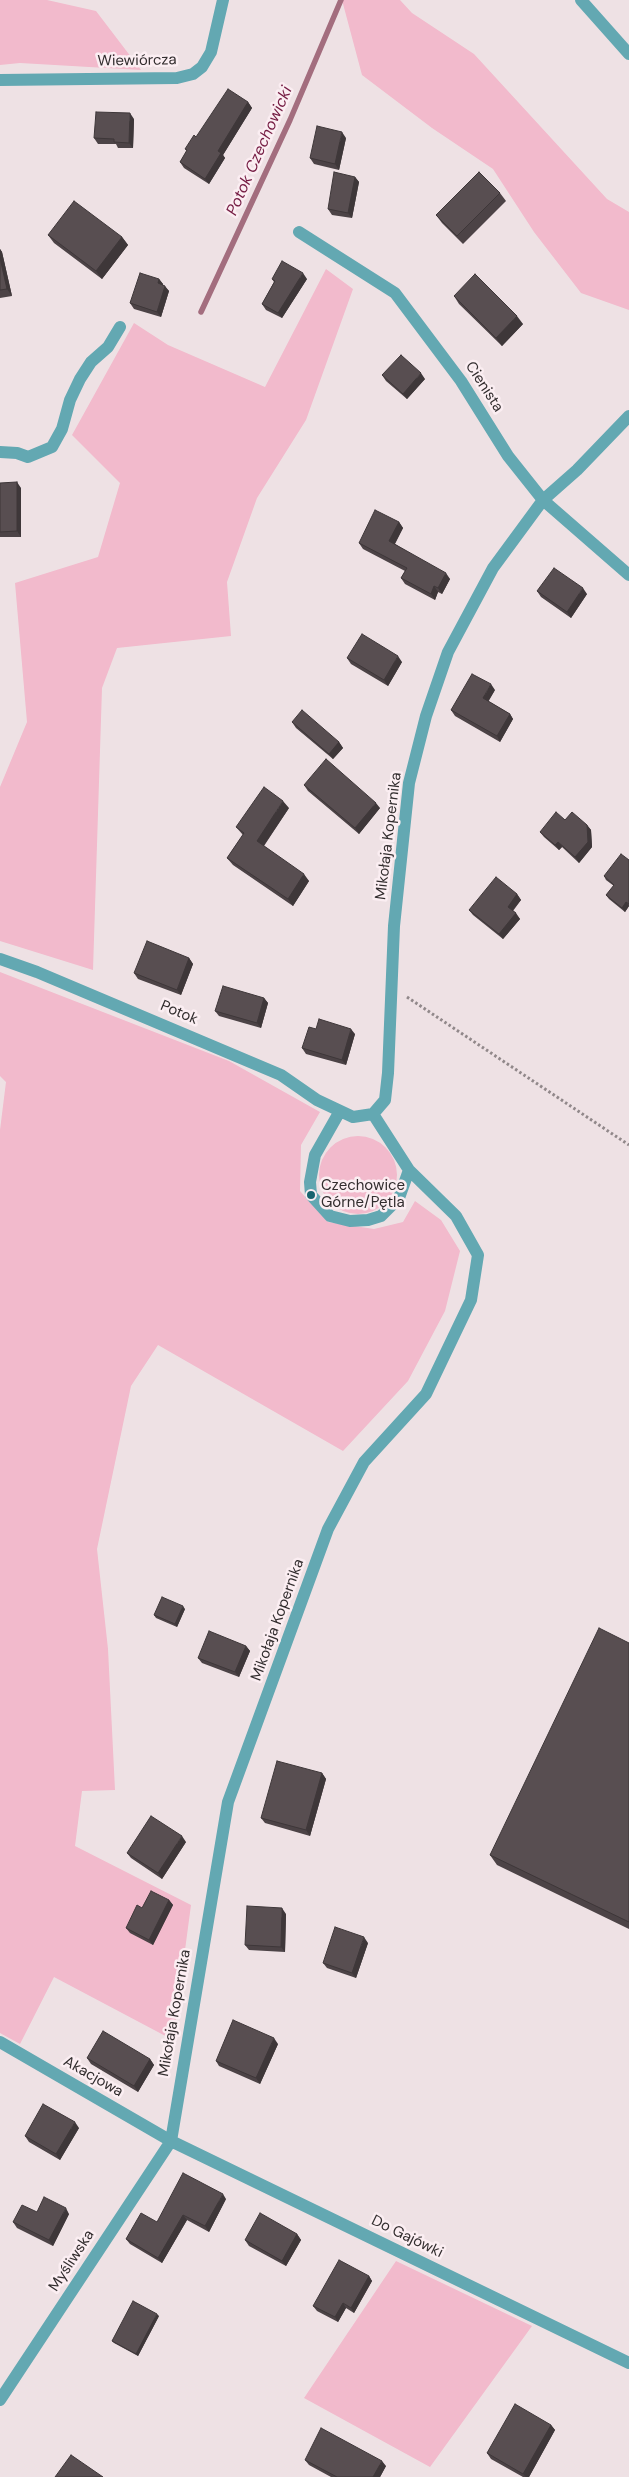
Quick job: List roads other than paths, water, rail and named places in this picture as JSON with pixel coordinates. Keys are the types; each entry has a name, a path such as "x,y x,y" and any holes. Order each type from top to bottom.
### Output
{"street":[{"name":"Wiewiórcza","path":"0,80 177,78 193,74 202,67 211,52 223,0"},
{"path":"581,0 629,54"},
{"name":"Cienista","path":"299,232 395,293 461,381 508,456 543,500 629,575"},
{"path":"0,452 17,453 28,457 52,447 62,429 70,400 80,379 91,362 108,347 120,327"},
{"name":"Mikołaja Kopernika","path":"373,1114 385,1100 388,1073 394,926 409,784 426,716 448,652 493,568 543,500 577,470 629,416"},
{"name":"Potok","path":"0,959 46,975 281,1075 317,1100 340,1111"},
{"path":"340,1111 353,1117 373,1114 409,1170 398,1198 381,1216 368,1220 350,1221 330,1216 311,1195 310,1182 315,1154 340,1111"},
{"name":"Mikołaja Kopernika","path":"170,2140 228,1802 328,1530 364,1462 426,1394 471,1300 478,1255 456,1216 409,1170"},
{"name":"Akacjowa","path":"0,2042 170,2140"},
{"name":"Do Gajówki","path":"170,2140 629,2363"},
{"name":"Myśliwska","path":"0,2400 170,2140"}],"waterway":[{"name":"Potok Czechowicki","path":"201,312 290,120 341,0"}],"place":[{"name":"Czechowice Górne/Pętla","path":"311,1195"}]}
